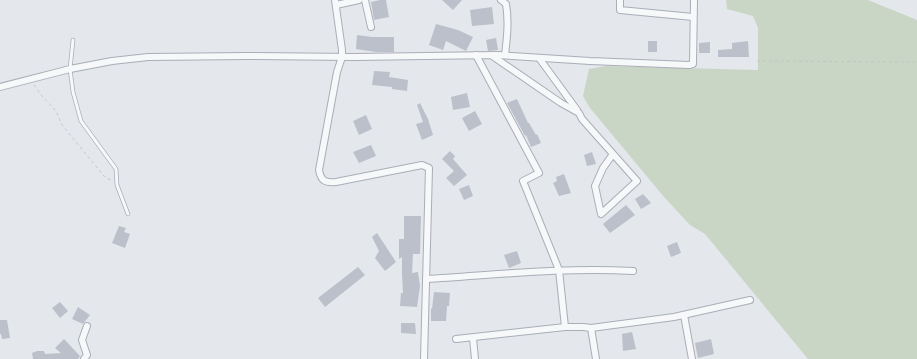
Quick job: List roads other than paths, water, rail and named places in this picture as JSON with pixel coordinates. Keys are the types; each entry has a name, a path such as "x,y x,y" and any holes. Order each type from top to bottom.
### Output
{"street":[{"path":"358,0 336,3 342,57 337,72 320,177 329,182 336,182 422,165 429,168 424,359"},
{"path":"365,0 371,27"},
{"path":"501,0 506,4 508,16 508,35 505,55"},
{"path":"620,0 620,10 693,17"},
{"path":"0,87 70,69 112,61 148,57 505,55 590,61 693,64 694,0"},
{"path":"476,55 539,174 523,180 560,270 565,327"},
{"path":"490,55 561,103 579,113"},
{"path":"538,58 582,119 637,181 601,214 595,186 603,168 613,154"},
{"path":"426,279 560,270 598,269 632,271"},
{"path":"456,339 565,327 591,328 684,315 750,300"},
{"path":"684,315 692,359"},
{"path":"84,359 87,355 82,340 87,326"},
{"path":"591,328 596,359"},
{"path":"473,338 475,359"}],"lane":[{"path":"73,40 70,69 73,92 81,121 116,169 117,185 128,214"}]}
